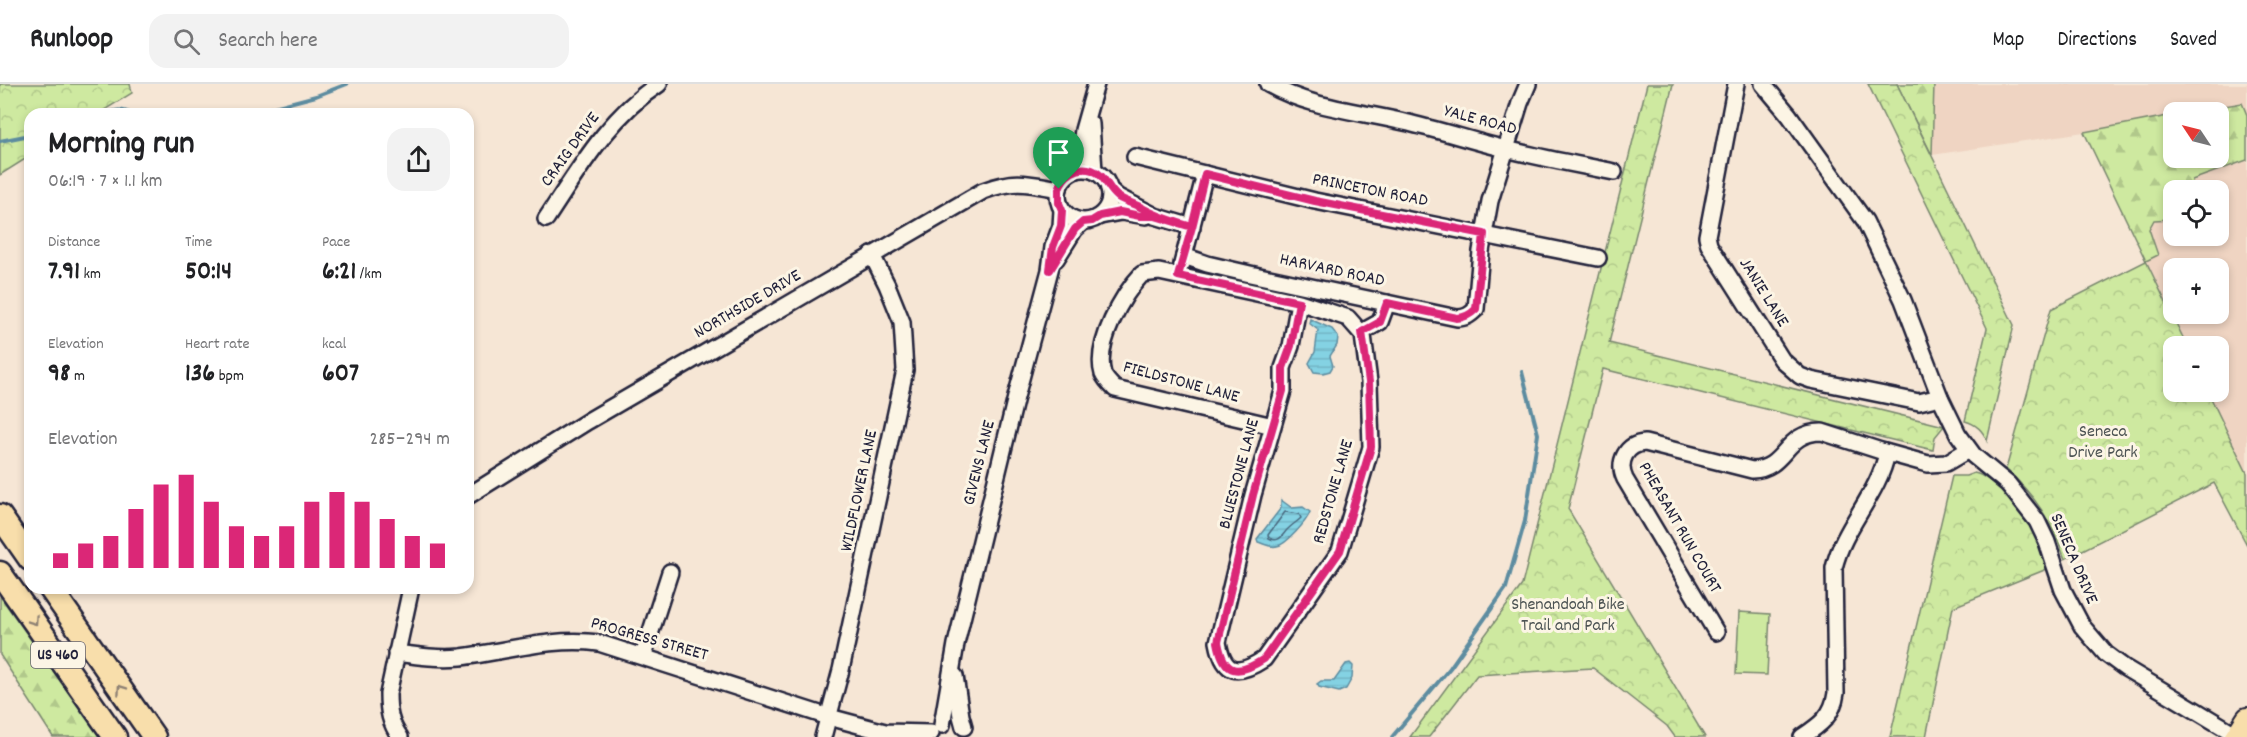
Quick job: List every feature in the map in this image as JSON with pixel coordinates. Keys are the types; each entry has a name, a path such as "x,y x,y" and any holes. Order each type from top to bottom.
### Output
{"highway":[{"path":"0,516 24,550"},
{"name":"US 460","path":"0,573 115,737"},
{"name":"US 460","path":"54,594 154,737"}],"main road":[{"path":"2237,736 2247,718"}],"street":[{"name":"CRAIG DRIVE","path":"546,219 592,151 618,119 635,101 659,84"},
{"path":"1077,170 1083,130 1096,84"},
{"name":"YALE ROAD","path":"1268,84 1300,99 1324,106 1441,130 1506,149 1614,172"},
{"path":"1484,234 1490,201 1528,84"},
{"name":"JANIE LANE","path":"1736,84 1707,236 1709,245 1782,360 1795,372 1811,380 1919,402 1940,397"},
{"path":"1763,84 1789,115 1865,221 1903,300 1940,397 1968,450"},
{"path":"1089,109 1094,171"},
{"name":"PRINCETON ROAD","path":"1135,157 1315,201 1598,258"},
{"path":"1109,189 1108,207 1092,221 1074,220 1062,210 1059,203 1059,189 1067,175 1077,170 1094,171 1118,197 1155,216 1192,227"},
{"path":"1178,276 1205,174"},
{"name":"NORTHSIDE DRIVE","path":"474,492 588,421 983,191 1000,184 1015,182 1059,189"},
{"name":"GIVENS LANE","path":"934,732 952,667 1010,421 1050,270 1053,247 1061,226 1062,210"},
{"path":"1100,216 1120,212 1155,216"},
{"name":"GIVENS LANE","path":"1050,270 1068,238 1083,222"},
{"name":"HARVARD ROAD","path":"1185,256 1207,264 1250,274 1463,318 1476,309 1484,234"},
{"name":"WILDFLOWER LANE","path":"823,737 841,670 904,370 902,322 872,255"},
{"name":"FIELDSTONE LANE","path":"1273,426 1115,389 1103,375 1102,359 1105,340 1112,321 1131,286 1142,274 1159,272 1299,302"},
{"path":"1299,302 1348,318 1362,332 1380,322 1387,303"},
{"name":"BLUESTONE LANE","path":"1221,657 1218,642 1234,568 1283,391 1283,368 1291,346 1299,302"},
{"name":"REDSTONE LANE","path":"1221,657 1228,668 1238,671 1249,669 1264,659 1340,551 1371,447 1369,382 1362,332"},
{"name":"PHEASANT RUN COURT","path":"1716,632 1625,479 1622,461 1630,448 1636,444 1645,443 1761,470 1776,463 1789,445 1801,436 1822,432 1887,453 1938,465 1952,461 1968,450"},
{"name":"SENECA DRIVE","path":"1968,450 2008,484 2029,509 2043,534 2069,604 2082,626 2098,646 2125,668 2237,736"},
{"path":"1802,737 1823,723 1833,708 1836,693 1834,568 1839,552 1882,470 1887,453"},
{"path":"644,656 670,572"},
{"path":"400,737 390,720 388,710 390,680 410,594"},
{"name":"PROGRESS STREET","path":"396,653 427,657 453,657 547,642 577,640 599,643 888,734 934,732 957,724 969,732"},
{"name":"GIVENS LANE","path":"952,667 969,732"}],"shaded area":[{"path":"1897,84 2247,84 2247,115 2242,103 2229,105 2229,102 2163,102 2163,117 2084,132 1932,155"},
{"path":"2247,160 2247,473 2213,402 2229,402 2229,336 2182,336 2176,324 2229,324 2229,258 2163,258 2163,296 2146,261 2158,255 2149,229 2154,220 2163,220 2163,246 2229,246 2229,180 2192,180"}],"green space":[{"path":"0,84 130,84 132,93 108,108 24,108 24,160 0,175"},
{"name":"Shenandoah Bike Trail and Park","path":"1647,84 1673,84 1609,343 1944,426 1935,437 1933,450 1603,369 1568,509 1705,737 1675,737 1667,726 1593,668 1477,675 1429,737 1410,737 1522,585"},
{"path":"1868,84 1897,84 2014,325 1987,441 1979,428 1965,421 1987,328"},
{"path":"1897,84 1934,84 1932,155"},
{"path":"2242,103 2247,115 2247,160 2229,167 2229,105"},
{"path":"2163,117 2163,168 2225,168 2192,180 2163,180 2163,220 2154,220 2149,229 2158,255 2146,261 2084,132"},
{"name":"Seneca Drive Park","path":"2146,261 2163,296 2163,324 2176,324 2182,336 2163,336 2163,402 2213,402 2247,473 2247,545 2214,483 2065,559 2042,510 2026,489 2006,469 2051,309"},
{"path":"1974,473 1981,475 1997,487 2025,518 2035,534 2047,569 1953,607 1926,737 1890,737 1952,476 1966,476"},
{"path":"0,596 100,737 53,737 0,655"},
{"path":"1739,612 1770,614 1767,675 1736,674"}],"water":[{"path":"1310,319 1332,329 1338,337 1337,345 1330,356 1333,366 1330,371 1314,372 1309,363 1315,352 1318,330 1309,323"},
{"path":"1281,500 1292,508 1303,507 1310,512 1296,532 1281,545 1268,546 1258,542 1257,539 1281,508"},
{"path":"1350,663 1353,666 1352,678 1346,689 1339,692 1319,687 1317,684 1321,681 1334,681 1346,664"}],"waterway":[{"path":"270,108 316,96 347,84"},
{"path":"0,141 24,136"},
{"path":"1392,737 1450,668 1506,588 1525,521 1538,434 1522,372"}],"route":[{"path":"1059,189 1059,203 1062,210 1061,226 1053,247 1050,270 1068,238 1083,222 1120,212 1155,216 1192,227 1178,276 1299,302 1291,346 1283,368 1283,391 1234,568 1218,642 1221,657 1228,668 1238,671 1249,669 1264,659 1340,551 1371,447 1369,382 1362,332 1380,322 1387,303 1457,318 1471,314 1476,309 1484,234 1315,201 1205,174 1192,227 1155,216 1118,197 1109,189 1107,182 1094,171 1077,170 1067,175 1059,189"}]}
